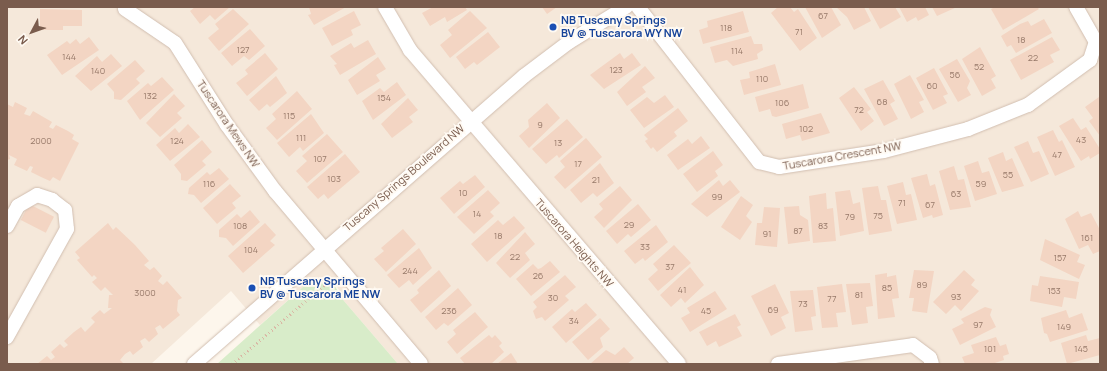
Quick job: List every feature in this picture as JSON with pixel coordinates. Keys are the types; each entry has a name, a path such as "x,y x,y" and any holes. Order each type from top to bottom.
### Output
{"street":[{"name":"Tuscarora Heights NW","path":"385,7 410,50 679,364"},
{"name":"Tuscany Springs Boulevard NW","path":"194,364 324,248 470,121 543,60 626,7"},
{"name":"Tuscarora Crescent NW","path":"638,7 760,162 779,167 884,151 968,128 1028,105 1090,60 1096,42 1076,7"},
{"name":"Tuscarora Mews NW","path":"125,9 175,44 227,125 275,191 324,248"},
{"path":"7,226 18,206 37,195 52,200 65,210 67,230 7,337"},
{"path":"324,248 421,364"},
{"path":"778,364 913,345 930,358 932,364"}],"path":[{"path":"232,364 329,281"}],"shaded area":[{"path":"7,7 1100,7 1100,364 398,364 344,301 337,286 313,278 260,325 231,291 151,364 7,364"}],"green space":[{"path":"313,278 331,280 344,301 398,364 217,364"}],"building":[{"path":"195,7 230,7 215,20 210,15 200,24 190,11"},
{"path":"309,7 346,7 314,25 308,15 311,14"},
{"path":"433,7 465,7 467,10 447,22 445,17 430,26 422,13"},
{"path":"542,7 557,7 547,14"},
{"path":"778,7 790,7 794,12 798,9 817,38 800,51 771,13"},
{"path":"805,7 831,7 841,25 822,38"},
{"path":"836,7 864,7 871,21 854,30 847,17"},
{"path":"868,7 895,7 901,17 880,29"},
{"path":"899,7 925,7 929,15 918,21 916,17 907,22"},
{"path":"932,7 957,7 937,16"},
{"path":"995,7 1037,7 1039,9 1003,30 991,9"},
{"path":"40,9 82,10 82,26 63,26 63,30 40,30"},
{"path":"233,9 249,24 219,51 208,38 219,29 215,24"},
{"path":"354,11 361,25 351,30 353,35 332,46 322,28"},
{"path":"470,11 487,28 450,58 440,45 452,35 448,30"},
{"path":"743,11 749,32 703,44 699,30 708,27 707,21"},
{"path":"1044,19 1052,33 1016,53 1011,45 1007,47 1001,36 1020,24 1028,21 1031,26"},
{"path":"250,29 265,46 249,60 244,56 232,66 221,53"},
{"path":"488,32 500,47 477,65 474,62 465,69 456,57"},
{"path":"751,36 754,44 762,44 763,50 757,54 758,59 733,66 727,60 715,63 710,47"},
{"path":"89,37 99,50 62,75 47,55 67,41 70,44 76,39 80,44"},
{"path":"1052,37 1060,50 1050,55 1054,62 1021,80 1010,60"},
{"path":"368,40 376,54 340,75 334,65 337,64 330,56 351,43 354,48"},
{"path":"980,47 996,76 991,79 996,88 982,96 962,59"},
{"path":"265,53 278,69 247,96 236,83 248,74 245,70"},
{"path":"620,53 624,59 632,53 641,65 604,89 590,75"},
{"path":"111,54 122,66 91,91 75,76 97,56 102,62"},
{"path":"378,57 386,69 376,75 380,81 357,95 348,80"},
{"path":"957,59 970,81 967,88 971,95 958,102 939,69"},
{"path":"135,60 145,71 136,79 140,83 121,100 114,99 114,92 107,84"},
{"path":"775,64 781,85 744,95 740,80 750,78 749,72"},
{"path":"645,66 655,78 642,87 646,92 627,106 617,92"},
{"path":"934,68 948,94 943,96 947,103 933,110 916,78"},
{"path":"910,75 924,100 919,102 924,112 911,119 894,84"},
{"path":"276,76 287,93 270,107 267,104 259,111 249,100"},
{"path":"162,77 174,90 140,120 127,101 148,83 151,86"},
{"path":"883,80 895,101 890,104 898,119 884,126 864,89"},
{"path":"397,82 406,95 373,120 362,101 380,88 384,92"},
{"path":"803,84 809,108 776,117 772,116 770,109 759,112 755,97"},
{"path":"854,87 871,109 867,112 874,121 861,131 839,98"},
{"path":"297,91 312,109 277,140 266,128 276,119 272,114"},
{"path":"174,94 185,106 177,113 182,118 160,137 146,123"},
{"path":"665,95 674,107 644,128 630,110 647,97 654,103"},
{"path":"1099,97 1100,136 1089,121 1093,118 1085,107"},
{"path":"408,98 418,110 409,117 413,122 392,138 381,124"},
{"path":"15,102 27,108 24,114 30,116 33,111 52,122 49,127 53,129 56,125 68,131 74,135 72,139 79,143 60,181 53,177 50,181 31,172 33,167 30,166 27,171 14,165 17,159 9,155 10,159 7,160 7,104 13,107"},
{"path":"547,103 560,118 529,148 519,136 529,127 528,120"},
{"path":"678,108 688,121 674,132 677,136 657,152 653,147 651,149 645,141 648,139 644,135"},
{"path":"821,113 830,133 802,141 800,135 786,139 782,124"},
{"path":"311,114 324,133 303,151 300,147 289,157 277,143"},
{"path":"1073,118 1081,130 1086,127 1100,149 1100,153 1090,159 1089,156 1081,161 1059,126"},
{"path":"567,119 583,137 559,158 557,155 546,164 532,149"},
{"path":"188,124 200,137 170,161 156,145 175,128 179,133"},
{"path":"1053,130 1059,142 1062,140 1075,167 1055,176 1037,137"},
{"path":"327,134 343,152 307,183 296,171 307,161 302,156"},
{"path":"701,136 710,148 678,170 667,155 688,139 692,144"},
{"path":"586,138 602,157 565,189 554,177 565,167 560,161"},
{"path":"202,140 212,152 202,161 206,165 187,181 181,180 181,174 174,165"},
{"path":"1028,141 1033,153 1039,151 1049,174 1031,182 1014,147"},
{"path":"713,151 723,165 715,171 718,176 697,192 683,174"},
{"path":"1003,152 1006,161 1012,158 1024,186 1002,192 988,158"},
{"path":"345,154 360,172 328,199 324,194 318,199 307,187"},
{"path":"978,161 982,173 989,171 997,194 975,201 964,166"},
{"path":"600,163 614,183 597,197 593,193 581,203 570,190"},
{"path":"954,166 958,180 964,179 971,207 950,210 939,171"},
{"path":"219,168 229,179 201,203 194,195 188,194 189,188 207,172 210,175"},
{"path":"927,174 930,186 935,184 943,215 933,218 932,215 923,218 911,178"},
{"path":"475,175 485,187 454,214 440,198 460,181 463,184"},
{"path":"719,180 723,186 730,180 740,192 707,217 691,204"},
{"path":"903,182 906,195 911,194 917,220 897,224 887,186"},
{"path":"230,184 241,196 232,203 236,208 217,224 203,208"},
{"path":"620,186 632,200 604,228 594,217 603,209 599,204"},
{"path":"878,186 881,200 886,200 892,231 869,235 862,188"},
{"path":"488,190 500,203 490,212 494,216 474,234 457,217"},
{"path":"850,190 853,204 860,202 864,231 840,236 835,192"},
{"path":"826,193 827,209 833,208 836,241 813,243 809,196"},
{"path":"741,196 753,205 746,216 752,222 740,240 721,227"},
{"path":"29,204 54,217 46,233 21,220"},
{"path":"638,204 651,220 631,237 628,234 617,244 606,231"},
{"path":"799,206 800,215 808,220 810,241 788,244 784,207"},
{"path":"764,207 780,208 777,247 755,245 757,223 762,223"},
{"path":"250,210 260,222 233,246 226,238 219,237 219,230 237,214 241,218"},
{"path":"1078,211 1081,217 1091,213 1100,230 1100,251 1093,254 1088,245 1079,249 1065,219"},
{"path":"514,216 525,228 487,262 471,244 498,220 503,225"},
{"path":"108,223 113,230 116,227 149,261 144,265 150,270 154,267 162,276 158,281 163,285 167,281 182,298 178,300 177,311 180,315 163,329 160,325 155,328 158,334 149,342 145,338 140,341 143,347 133,355 130,351 125,354 120,360 124,364 37,364 47,356 51,360 55,357 51,352 60,344 64,348 68,345 64,341 81,327 85,332 95,322 91,318 100,310 104,314 112,308 108,308 109,295 113,295 105,287 101,291 92,282 97,278 94,275 92,277 77,260 80,258 75,252"},
{"path":"265,223 276,235 270,241 275,245 243,273 228,256"},
{"path":"656,225 668,242 645,261 643,258 635,264 624,251"},
{"path":"403,229 416,244 386,272 374,259 384,251 381,248"},
{"path":"525,232 535,244 525,253 530,260 510,278 496,263"},
{"path":"1045,239 1080,255 1077,262 1085,265 1079,279 1040,260"},
{"path":"674,245 691,263 658,291 648,279 658,270 653,264"},
{"path":"419,248 432,268 413,285 409,280 399,288 387,275"},
{"path":"550,261 560,272 531,296 516,279 533,264 538,269"},
{"path":"690,267 704,285 685,303 681,298 671,307 660,295"},
{"path":"439,270 451,286 421,313 410,300 419,293 417,290"},
{"path":"914,270 934,271 927,313 912,311 914,298 909,298"},
{"path":"964,270 975,280 971,285 979,291 961,311 955,305 946,314 933,302"},
{"path":"887,273 887,277 896,275 899,298 892,299 895,317 878,319 875,275"},
{"path":"565,275 576,287 565,296 569,300 545,321 542,317 536,319 533,311 537,307 533,302"},
{"path":"1040,276 1079,282 1076,299 1064,297 1062,307 1030,301 1032,285 1038,286"},
{"path":"870,283 873,306 866,307 868,323 852,325 846,284"},
{"path":"775,284 789,313 781,317 786,328 771,336 751,296"},
{"path":"842,284 846,312 836,313 838,327 822,328 817,287"},
{"path":"458,288 472,305 448,326 444,323 436,330 425,317"},
{"path":"813,290 816,316 811,317 813,330 795,332 790,291"},
{"path":"715,291 727,309 690,332 681,318 690,313 687,308"},
{"path":"586,303 597,315 566,343 552,327 572,309 575,312"},
{"path":"985,307 992,309 990,315 996,327 960,345 952,329 964,323 961,319"},
{"path":"1066,310 1069,318 1082,313 1088,330 1050,342 1047,334 1044,333 1041,318"},
{"path":"475,312 488,327 457,354 447,342 456,334 453,330"},
{"path":"735,314 741,325 737,327 742,336 719,347 716,341 707,346 699,332"},
{"path":"600,318 610,329 600,338 603,347 588,360 572,342"},
{"path":"489,335 492,338 495,335 502,343 499,346 504,352 491,364 465,364 460,358"},
{"path":"1086,335 1088,341 1100,338 1100,355 1067,364 1061,343"},
{"path":"996,337 1000,346 1006,344 1009,354 1003,356 1004,360 992,364 965,364 962,357 974,353 971,345"},
{"path":"624,347 634,358 627,364 590,364 606,350 615,355"},
{"path":"511,353 518,364 497,364"}],"place":[{"name":"NB Tuscany Springs BV @ Tuscarora WY NW","path":"553,27"},
{"name":"NB Tuscany Springs BV @ Tuscarora ME NW","path":"252,288"}]}
